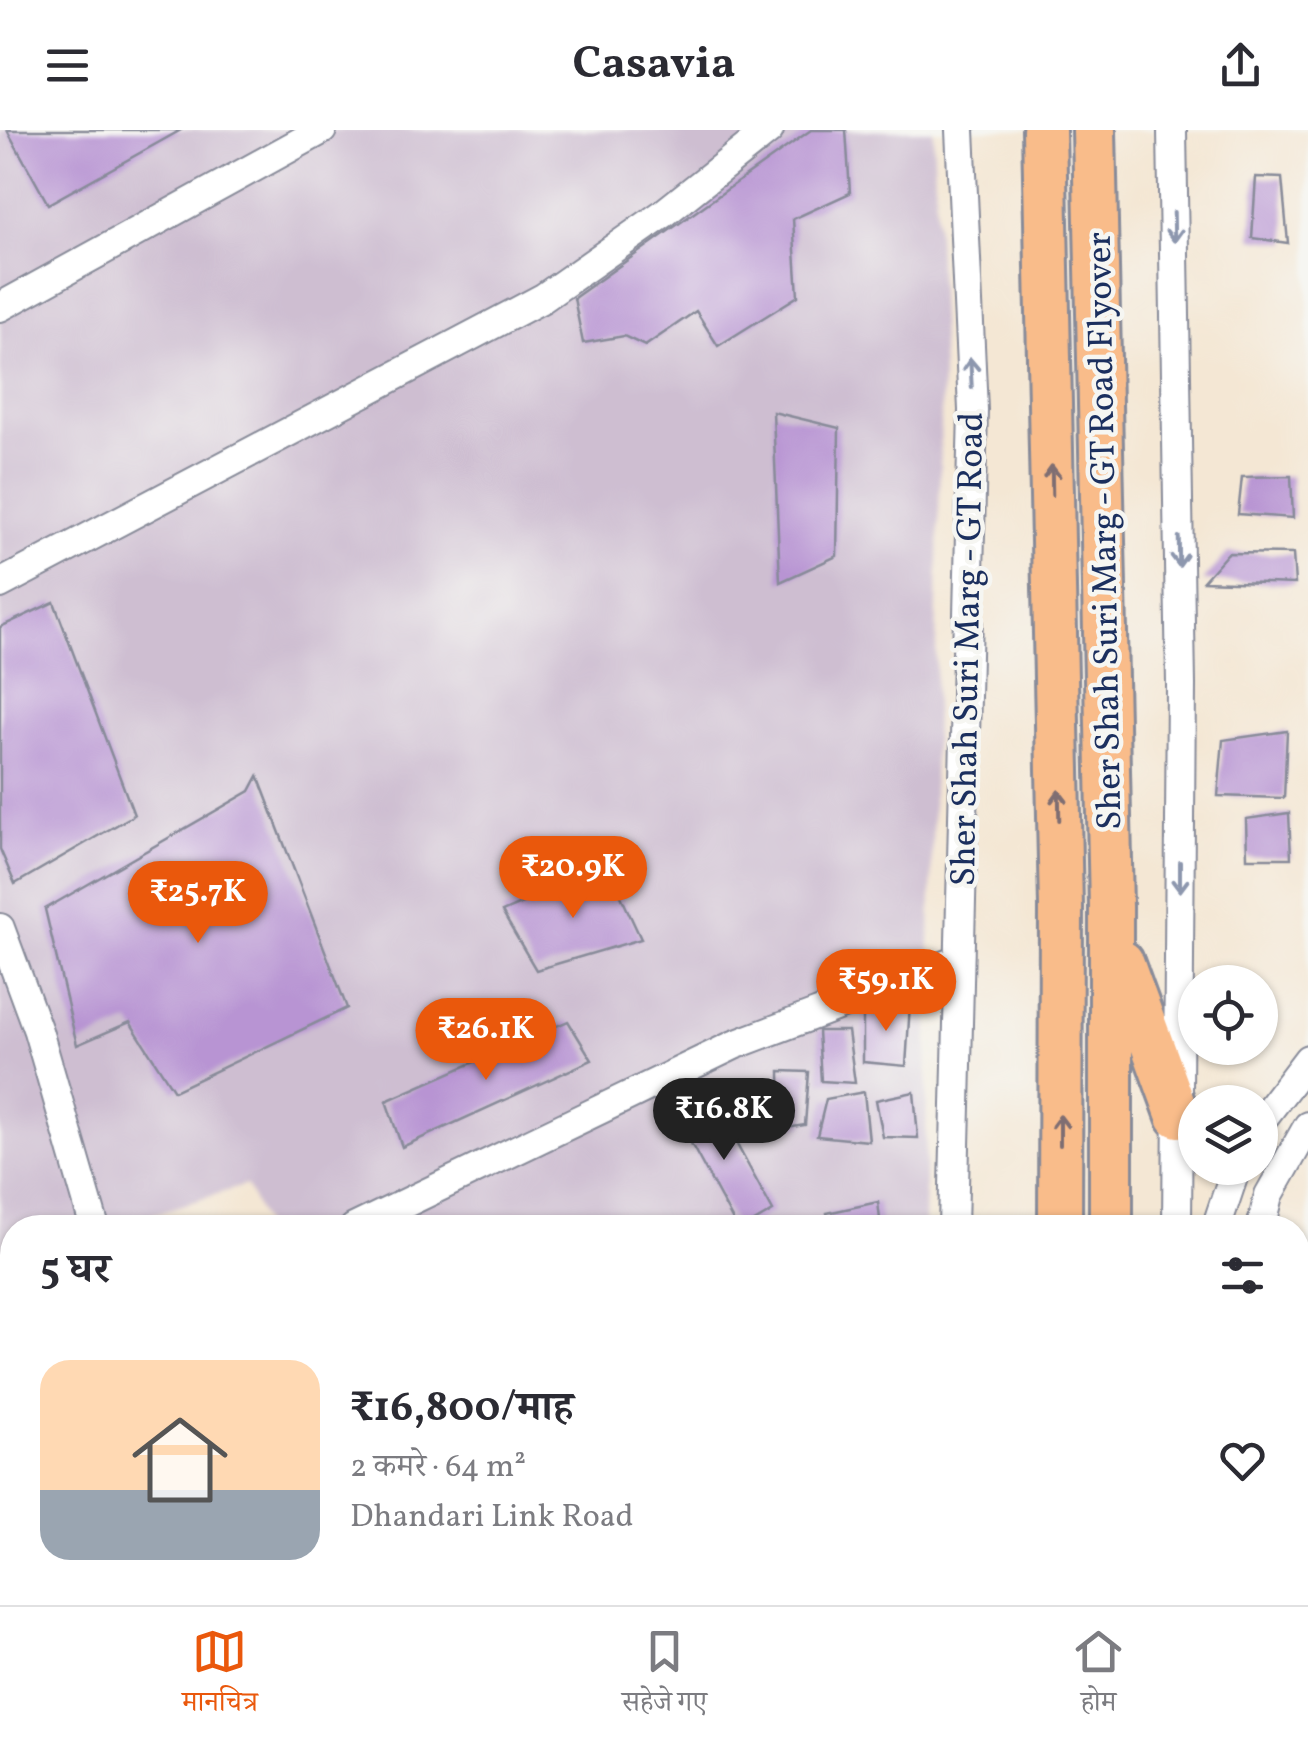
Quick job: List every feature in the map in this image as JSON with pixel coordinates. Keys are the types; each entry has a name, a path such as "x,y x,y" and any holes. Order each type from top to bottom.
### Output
{"highway":[{"path":"1044,130 1061,907 1060,1215"},
{"name":"Sher Shah Suri Marg - GT Road Flyover","path":"1094,130 1112,933"},
{"path":"1112,933 1178,1116"},
{"path":"1111,1215 1112,933"}],"street":[{"path":"0,307 322,130"},
{"path":"0,584 543,298 663,214 768,130"},
{"name":"Sher Shah Suri Marg - GT Road","path":"953,1215 973,410 960,130"},
{"path":"1172,130 1182,686 1178,1085"},
{"path":"0,928 38,1031 92,1215"},
{"path":"381,1215 734,1045 959,960"},
{"path":"1278,1098 1308,1059"},
{"path":"1177,1215 1178,1116"},
{"path":"1265,1215 1270,1195 1308,1126"},
{"path":"1220,1215 1230,1185"}],"shaded area":[{"path":"0,130 933,130 942,371 924,1215 260,1215 246,1185 150,1215 0,1215"}],"building":[{"path":"7,130 181,130 48,204"},
{"path":"811,130 846,130 850,193 793,219 798,296 718,346 696,311 645,346 624,336 583,343 574,298"},
{"path":"1256,177 1282,178 1288,243 1252,238"},
{"path":"773,412 839,428 837,556 780,582"},
{"path":"1291,476 1293,518 1238,514 1242,477"},
{"path":"1228,553 1293,554 1295,584 1203,581"},
{"path":"54,602 134,815 15,884 0,849 0,627"},
{"path":"1287,731 1284,798 1218,796 1223,740"},
{"path":"258,776 347,1008 174,1091 130,1022 77,1045 45,909 250,791"},
{"path":"1289,813 1291,858 1247,858 1246,819"},
{"path":"607,866 641,939 536,970 502,912"},
{"path":"910,1004 906,1066 863,1062 863,1007"},
{"path":"568,1021 592,1060 402,1147 386,1101"},
{"path":"818,1031 848,1031 855,1083 821,1081"},
{"path":"780,1071 809,1072 805,1125 781,1129"},
{"path":"864,1092 869,1141 817,1136 826,1099"},
{"path":"914,1092 918,1138 883,1137 876,1100"},
{"path":"710,1095 773,1211 766,1215 730,1215 675,1114"},
{"path":"878,1202 880,1215 827,1215"}]}
